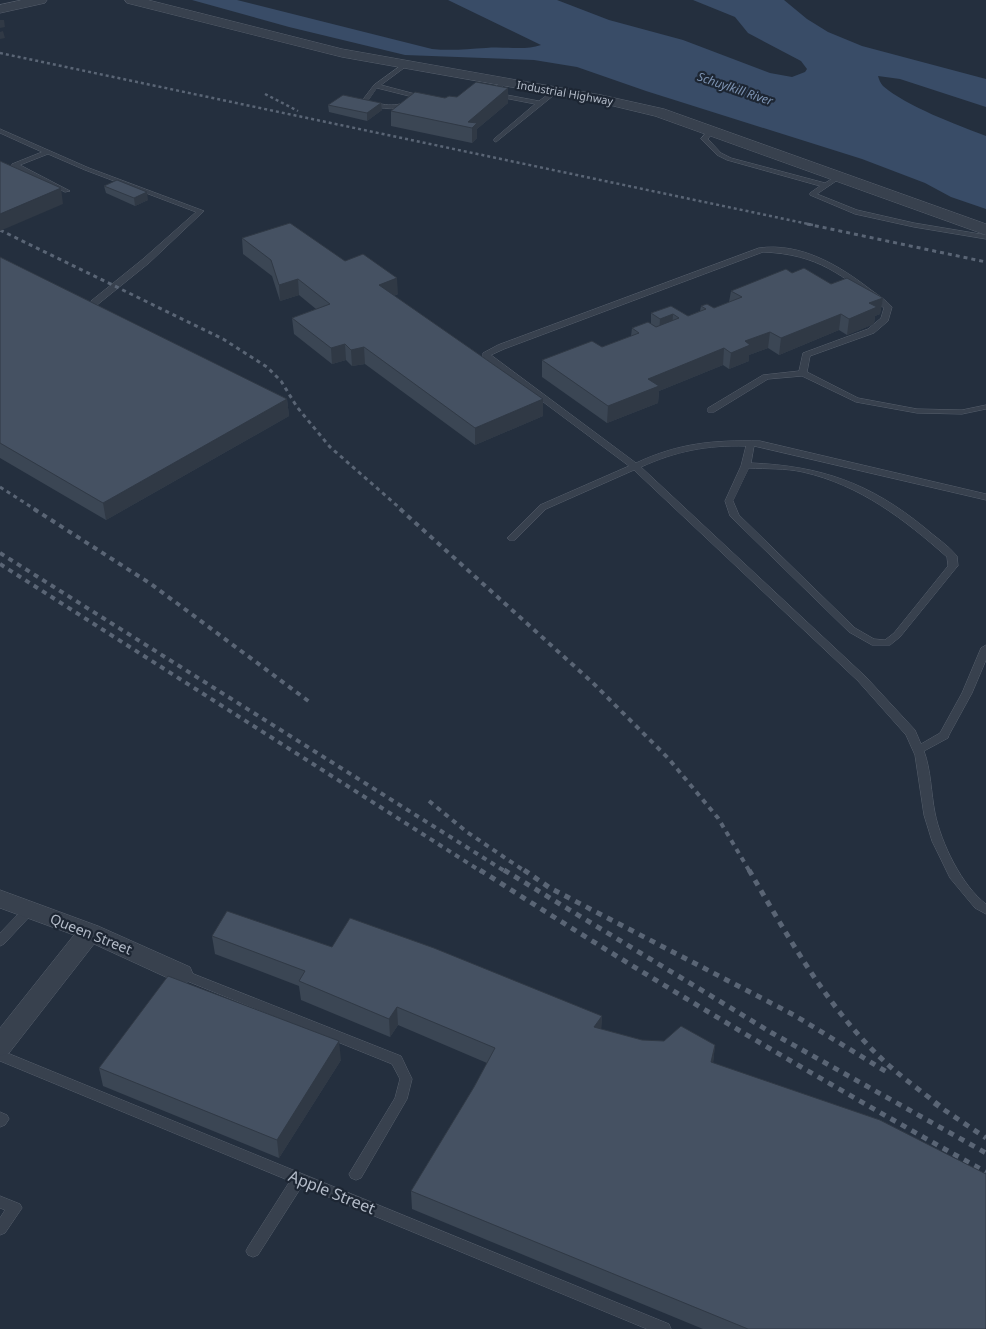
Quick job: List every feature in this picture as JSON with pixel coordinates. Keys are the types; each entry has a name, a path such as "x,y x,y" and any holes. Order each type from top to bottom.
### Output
{"street":[{"path":"0,10 40,0"},
{"name":"Industrial Highway","path":"132,0 297,43 659,112 712,129 986,230"},
{"name":"Queen Street","path":"0,899 90,932 181,974"},
{"path":"0,1046 90,932"}],"lane":[{"path":"376,86 417,96 411,103 392,108 364,102 376,86 405,65"},
{"path":"504,82 491,94 540,103"},
{"path":"496,140 556,91"},
{"path":"712,129 704,139 719,154 825,185"},
{"path":"0,131 88,169 201,210 146,260 94,303"},
{"path":"48,152 14,165 67,191"},
{"path":"840,176 812,194 855,212 923,227 986,237"},
{"path":"803,373 806,355 871,331 886,319 888,307 842,272 808,255 784,249 762,250 501,347 486,355 636,467 862,680 911,733 918,750 930,815 938,841 954,875 979,905 986,910"},
{"path":"711,410 766,377 803,373 856,400 917,411 962,412 986,407"},
{"path":"746,465 803,470 842,481 878,497 920,527 952,556 953,566 897,635 887,643 872,642 852,630 735,516 729,501 746,465 750,444"},
{"path":"512,538 543,507 660,455 693,446 760,444 986,497"},
{"path":"918,750 944,735 967,693 986,648"},
{"path":"0,940 29,910"},
{"path":"181,974 397,1060 406,1079 401,1099 356,1174"},
{"name":"Apple Street","path":"0,1055 664,1329"},
{"path":"253,1251 299,1178"},
{"path":"0,1202 15,1208 0,1229"}],"water":[{"name":"Schuylkill River","path":"192,0 237,0 432,49 459,50 528,48 541,45 448,0 557,0 609,20 683,40 770,73 792,77 805,72 807,69 801,61 748,33 735,17 693,0 784,0 807,19 828,32 862,46 986,79 986,107 900,79 878,76 883,86 905,101 986,136 986,209 951,197 925,183 862,159 646,91 577,67 534,60 405,55 289,27"}],"building":[{"path":"476,82 508,88 468,122 477,123 472,128 391,111 415,92 445,98 449,96 457,97"},
{"path":"343,95 381,103 367,113 328,105"},
{"path":"0,161 61,188 0,214"},
{"path":"117,180 147,192 134,198 104,186"},
{"path":"290,223 345,261 363,254 397,278 379,285 543,399 475,428 364,347 351,350 345,344 331,348 292,318 330,304 298,279 279,285 271,260 242,238"},
{"path":"0,257 287,399 103,503 0,443"},
{"path":"804,268 831,284 847,278 883,298 869,303 877,307 849,319 841,314 781,338 770,332 745,341 750,345 731,353 724,348 648,379 659,386 608,406 542,360 592,341 602,347 639,333 632,328 648,322 656,327 679,318 673,314 660,319 651,313 671,306 688,316 706,309 701,306 707,304 714,308 742,297 731,291 786,269 792,273"},
{"path":"227,911 332,947 350,918 434,948 602,1016 594,1027 642,1040 664,1041 681,1026 715,1045 711,1062 880,1120 986,1174 986,1329 748,1329 411,1191 474,1087 495,1048 397,1007 389,1019 299,981 305,971 212,936"},
{"path":"168,976 339,1041 277,1140 99,1068"}],"railway":[{"path":"0,53 813,225"},
{"path":"265,94 298,111"},
{"path":"807,224 986,262"},
{"path":"0,230 223,339 267,367 281,381 297,407 330,447 402,510"},
{"path":"0,487 36,510"},
{"path":"34,509 151,584 311,703"},
{"path":"400,509 593,683 668,758 718,818 750,872"},
{"path":"0,553 506,872"},
{"path":"0,564 482,872"},
{"path":"429,801 467,832 526,872"},
{"path":"480,870 604,949 730,1025 986,1172"},
{"path":"504,870 772,1033 986,1153"},
{"path":"524,870 550,888 794,1015 890,1074"},
{"path":"749,870 778,920 826,995 844,1018 883,1060 940,1106"},
{"path":"934,1103 986,1138"}]}
